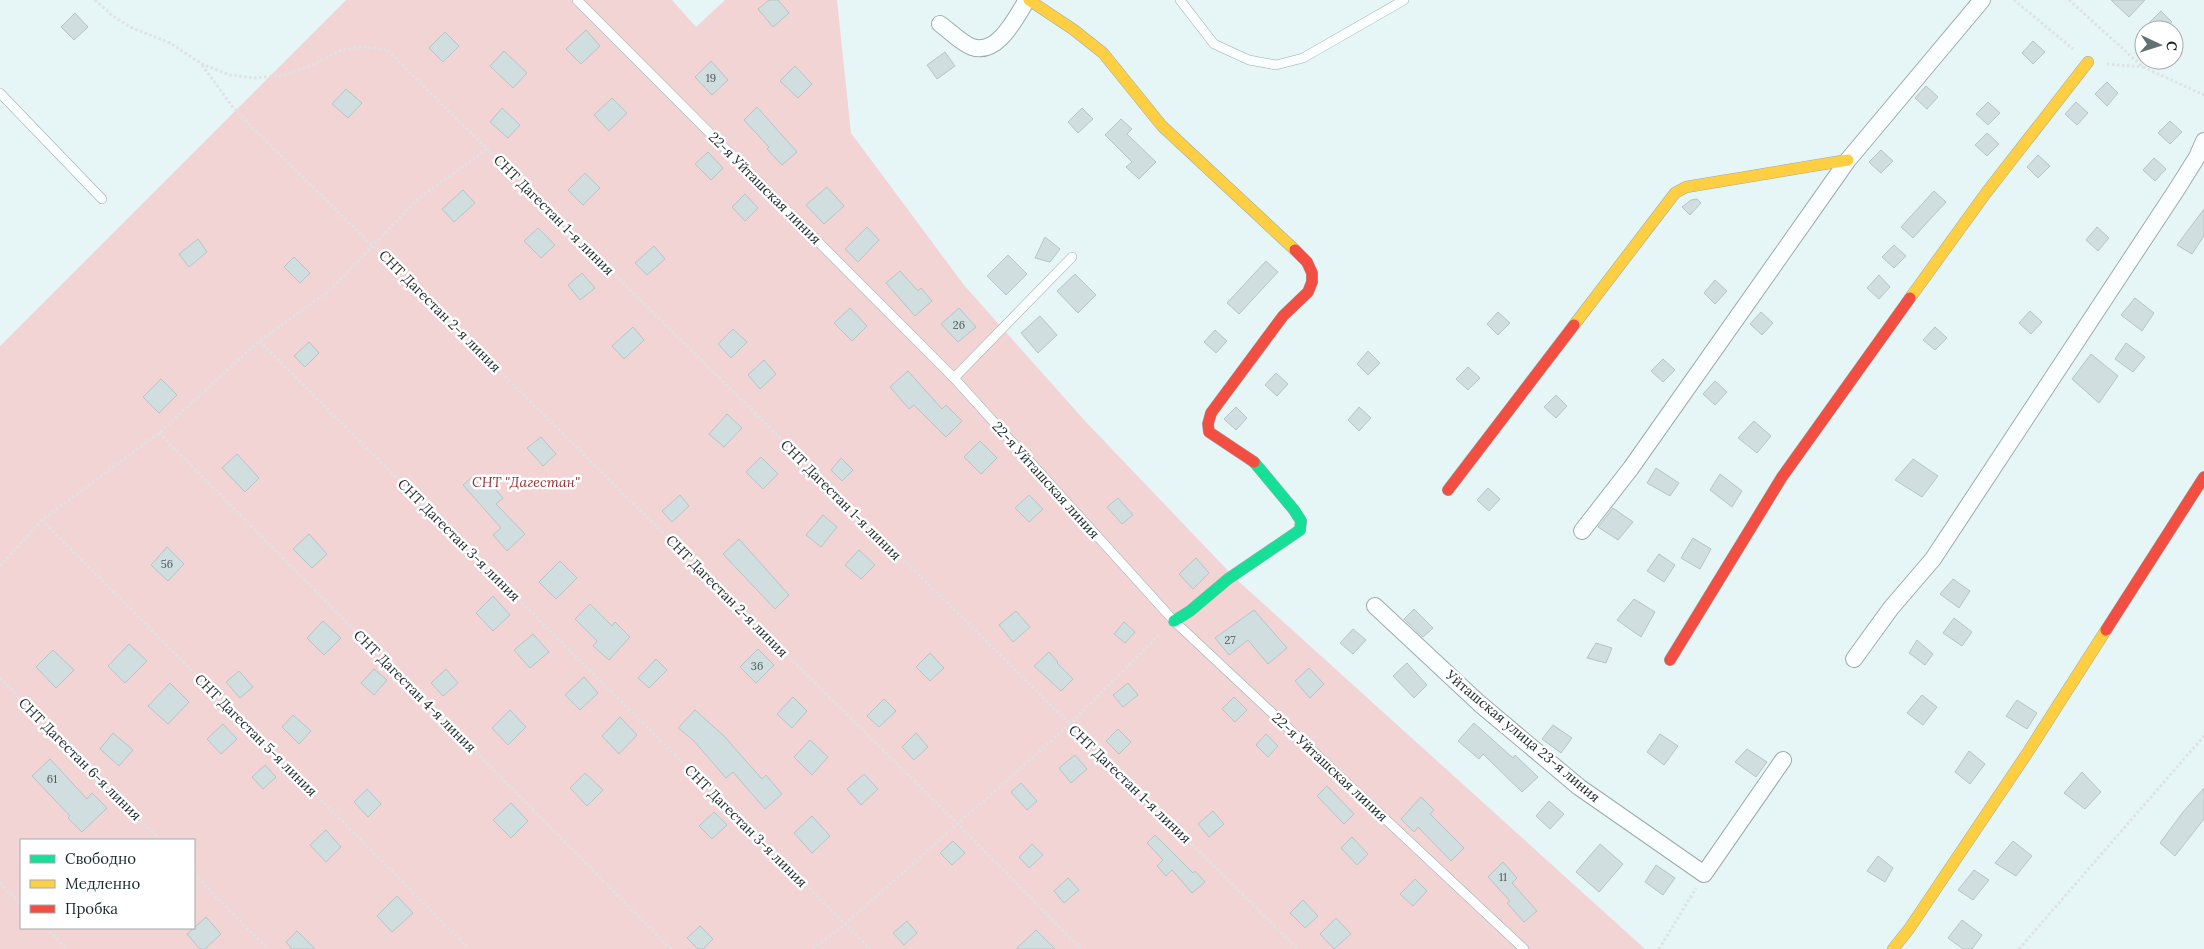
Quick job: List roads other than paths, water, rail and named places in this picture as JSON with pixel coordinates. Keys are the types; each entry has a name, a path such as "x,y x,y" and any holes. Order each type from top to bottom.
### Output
{"street":[{"path":"940,24 972,47 983,48 996,42 1008,30 1028,0 1074,30 1103,54 1162,126 1307,262 1312,273 1312,282 1308,292 1283,316 1211,413 1208,424 1209,432 1254,462 1294,510 1301,521 1300,530 1228,580 1190,611 1174,621"},
{"path":"1582,531 1631,468 1848,160 1982,0"},
{"path":"1670,660 1782,477 1986,193 2088,62"},
{"path":"1854,659 1891,608 1933,559 2177,189 2197,157 2204,141"},
{"path":"1448,490 1675,193 1686,187 1848,160"},
{"path":"1893,949 1909,929 2028,752 2204,477"},
{"name":"Уйташская улица 23-я линия","path":"1375,606 1480,704 1580,787 1704,874 1783,760"}],"lane":[{"name":"22-я Уйташская линия","path":"577,0 954,378 1174,621 1524,949"},
{"path":"1180,0 1214,44 1249,60 1276,65 1303,58 1404,0"},
{"path":"0,93 102,199"},
{"path":"954,378 1072,257"}],"park label":[{"name":"СНТ \"Дагестан\"","path":"526,482"}]}
